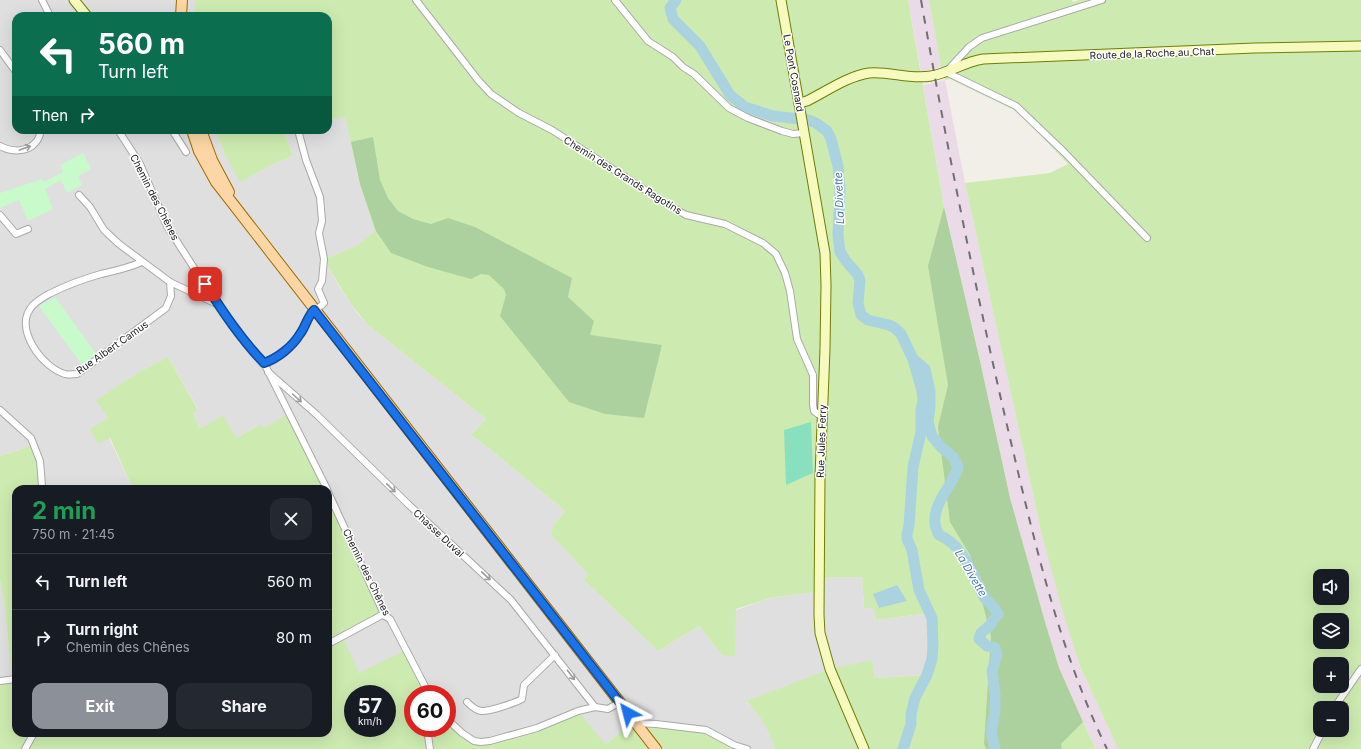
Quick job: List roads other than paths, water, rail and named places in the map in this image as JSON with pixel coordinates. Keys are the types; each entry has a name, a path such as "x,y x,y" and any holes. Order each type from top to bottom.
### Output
{"main road":[{"path":"74,0 84,12"},
{"path":"180,12 182,0"},
{"path":"187,12 188,0"},
{"name":"Le Pont Cosnard","path":"781,0 804,130"},
{"name":"Route de la Roche au Chat","path":"800,103 852,78 862,75 878,73 922,77 946,72 974,61 996,58 1255,48 1361,46"},
{"name":"Rue Jules Ferry","path":"804,130 825,252 826,293 818,578 820,633 830,669 864,749"},
{"path":"202,134 212,160 245,220"},
{"path":"194,135 206,165 216,182 656,749"}],"street":[{"path":"42,0 48,12"},
{"name":"Chemin des Grands Ragotins","path":"416,0 478,80 501,102 552,130 629,181 675,209 686,215 725,224 763,243 776,254 785,273 790,291 797,339 814,375 814,410 822,416"},
{"path":"614,0 648,41 673,57 683,67 694,74 729,108 748,118 782,131 793,134 804,130"},
{"path":"1102,0 982,38 969,47 946,72 1016,106 1064,152 1147,238"},
{"path":"0,50 12,66"},
{"path":"0,146 6,150 18,151 29,148 37,142 40,134"},
{"name":"Chemin des Chênes","path":"121,134 140,164 167,226 247,345 264,363 325,485"},
{"path":"175,134 186,152"},
{"path":"264,363 273,360 285,351 301,334 308,318 314,310 320,308 324,303 318,289 322,281 324,259 319,233 322,221 320,197 306,160 299,134"},
{"path":"79,195 90,207 104,230 119,244 170,282 219,305"},
{"path":"0,215 16,234 28,229"},
{"name":"Rue Albert Camus","path":"142,262 130,268 100,275 58,290 37,301 30,308 26,315 26,330 36,351 44,361 64,374 77,374 166,308 171,296 170,282"},
{"path":"191,292 199,292 204,289 205,284"},
{"name":"Chasse Duval","path":"268,372 317,415 409,505 511,600 595,707"},
{"path":"0,410 31,438 40,461 42,485"},
{"name":"Chemin des Chênes","path":"332,501 385,616 390,620 424,685"},
{"path":"332,642 382,615 385,616"},
{"path":"467,702 476,710 483,712 516,703 522,699 524,685 555,655"},
{"path":"1339,701 1361,669"},
{"path":"0,682 12,680"},
{"path":"456,727 474,741 490,741 537,728 578,711 595,707 608,709 620,702"},
{"path":"636,723 706,730 734,745 747,749"},
{"path":"25,749 32,737"},
{"path":"428,737 430,749"},
{"path":"1313,749 1319,737"}],"water":[{"path":"897,585 907,601 879,608 873,594"}],"waterway":[{"name":"La Divette","path":"676,0 670,8 673,19 700,46 730,95 745,107 773,116 809,120 827,131 831,139 838,166 840,188 838,235 840,252 858,275 860,280 858,303 861,315 868,320 895,328 901,334 913,359 923,400 921,411 921,432 913,467 907,539 912,550 919,590 932,618 933,645 932,659 927,675 915,698 911,714 911,724 903,749"},
{"name":"La Divette","path":"913,359 925,369 930,391 928,422 932,436 941,447 953,457 958,467 937,508 935,515 936,528 939,535 948,540 961,553 984,597 995,608 998,614 990,625 981,633 979,639 987,646 995,648 997,655 992,671 995,694 995,712 991,732 995,749"}],"railway":[{"path":"921,0 941,110 974,274 997,384 1029,517 1050,596 1075,674 1107,749"}]}
